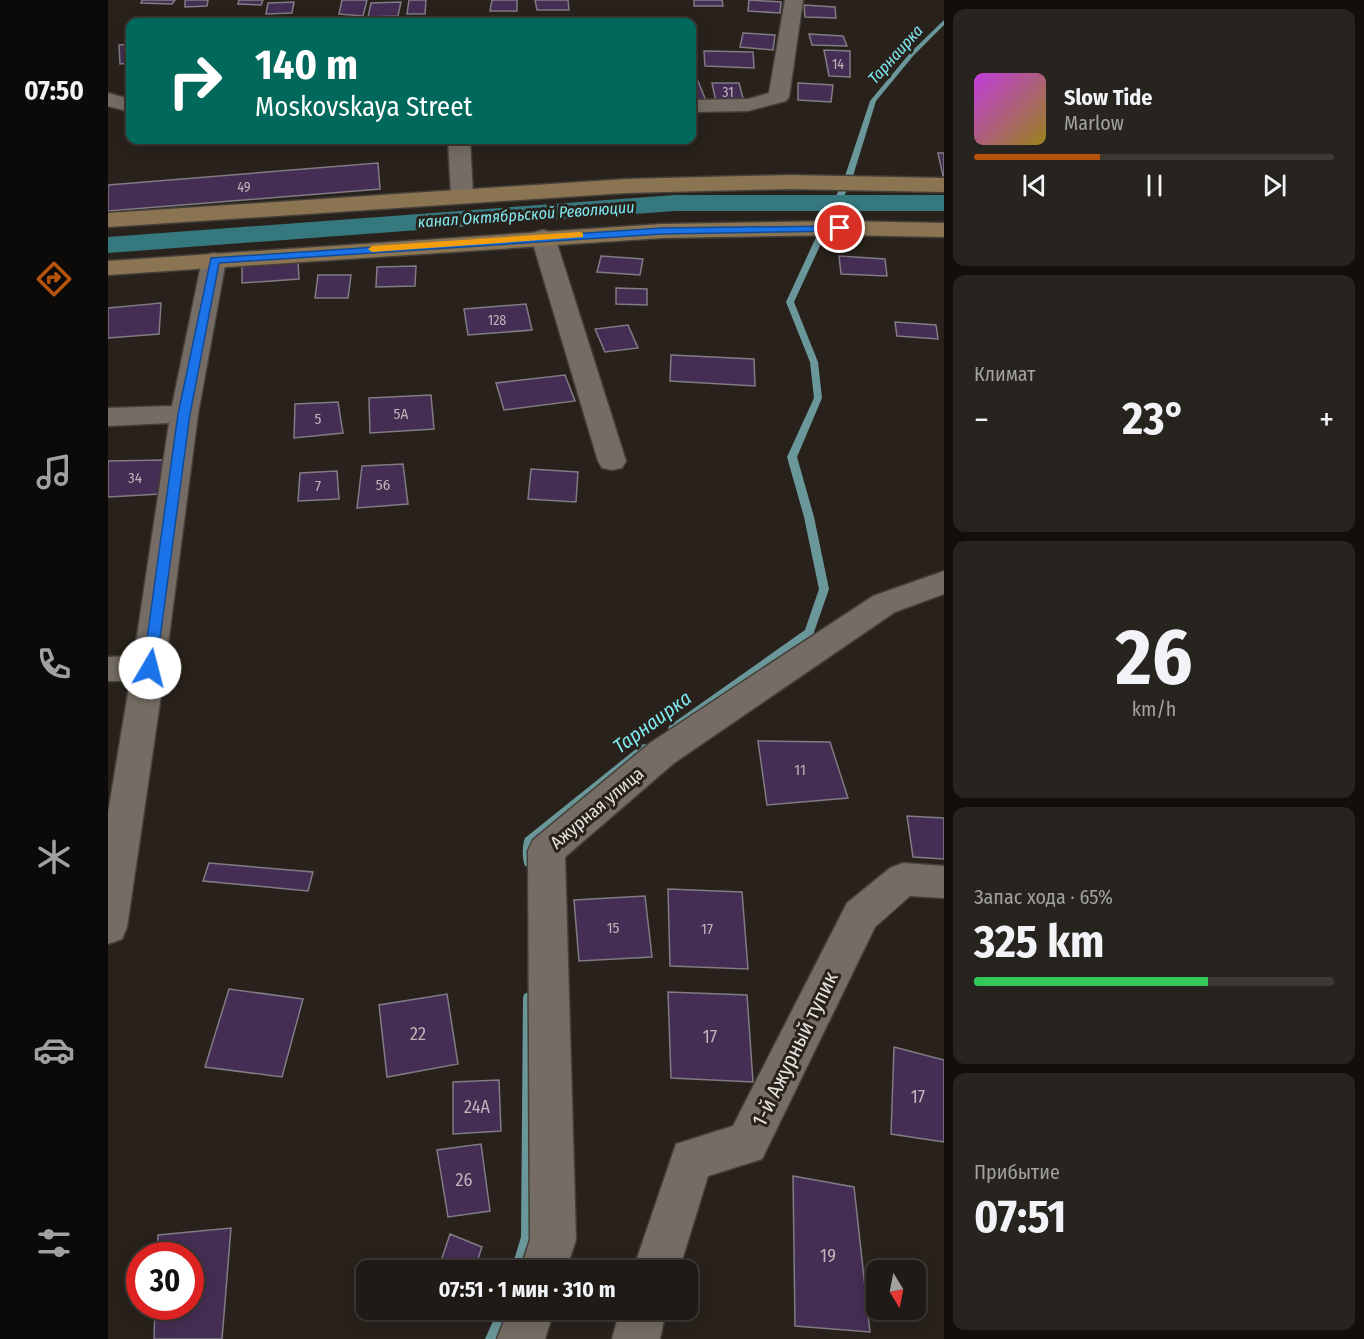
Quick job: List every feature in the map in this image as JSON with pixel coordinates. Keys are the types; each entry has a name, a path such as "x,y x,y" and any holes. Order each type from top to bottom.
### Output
{"main road":[{"path":"108,220 462,195 706,183 944,185"},
{"path":"108,268 543,237 662,231 944,230"}],"street":[{"path":"696,106 748,105 779,97 794,0"},
{"path":"108,99 126,105"},
{"path":"459,144 462,195"},
{"path":"543,237 612,461"},
{"path":"108,927 150,668 184,414 214,260"},
{"path":"108,417 184,414"},
{"name":"Ажурная улица","path":"546,1260 553,1240 546,851 671,747 884,604 944,582"},
{"path":"108,669 150,668"},
{"name":"1-й Ажурный тупик","path":"659,1260 691,1159 747,1144 861,915 903,879 944,882"},
{"path":"521,1339 528,1320"},
{"path":"636,1339 641,1320"}],"building":[{"path":"142,0 175,0 172,4 141,3"},
{"path":"185,0 208,0 207,6 185,7"},
{"path":"239,0 263,0 261,5 238,4"},
{"path":"342,0 367,0 363,16 339,14"},
{"path":"409,0 426,0 425,14 407,14"},
{"path":"492,0 517,0 517,11 490,11"},
{"path":"535,0 568,0 569,10 537,10"},
{"path":"694,0 722,0 723,6 694,6"},
{"path":"749,0 781,2 780,13 748,11"},
{"path":"294,2 292,13 266,14 268,3"},
{"path":"401,2 398,16 368,17 371,3"},
{"path":"804,5 835,7 836,18 805,17"},
{"path":"743,33 775,35 773,50 740,47"},
{"path":"809,34 843,36 847,46 812,45"},
{"path":"126,44 126,63 120,64 119,45"},
{"path":"824,50 850,51 850,77 829,76"},
{"path":"704,51 753,52 754,68 705,66"},
{"path":"696,81 698,81 707,103 696,103"},
{"path":"712,83 739,83 744,102 716,102"},
{"path":"798,83 833,85 831,102 798,100"},
{"path":"938,153 944,153 944,176 943,176"},
{"path":"378,163 380,189 108,211 108,185"},
{"path":"601,256 643,259 640,275 597,272"},
{"path":"839,256 885,259 887,276 841,274"},
{"path":"298,261 299,279 242,283 242,265"},
{"path":"416,266 415,286 376,287 377,267"},
{"path":"318,275 351,275 348,298 315,298"},
{"path":"616,288 647,289 647,305 616,304"},
{"path":"161,303 159,334 108,338 108,308"},
{"path":"526,304 532,330 468,335 464,309"},
{"path":"895,322 936,325 938,339 897,336"},
{"path":"628,325 638,348 605,352 595,329"},
{"path":"671,355 754,359 755,386 670,381"},
{"path":"565,375 575,401 504,410 496,383"},
{"path":"431,395 434,429 370,433 369,398"},
{"path":"338,402 343,433 294,438 295,404"},
{"path":"165,460 160,494 108,497 108,461"},
{"path":"403,464 408,504 357,508 362,466"},
{"path":"531,469 578,472 576,502 528,499"},
{"path":"337,471 339,499 298,501 300,473"},
{"path":"758,741 830,742 848,798 767,805"},
{"path":"907,816 944,818 944,859 913,857"},
{"path":"209,863 313,872 308,891 203,881"},
{"path":"668,889 742,892 748,969 670,966"},
{"path":"645,896 652,957 579,961 574,900"},
{"path":"229,989 303,999 282,1077 205,1067"},
{"path":"668,992 747,995 753,1082 671,1078"},
{"path":"447,994 458,1064 387,1077 379,1005"},
{"path":"894,1047 944,1060 944,1142 891,1134"},
{"path":"499,1080 501,1131 453,1134 453,1082"},
{"path":"481,1144 490,1211 448,1217 437,1150"},
{"path":"793,1176 854,1187 866,1296 866,1320 869,1320 870,1332 795,1326"},
{"path":"231,1228 222,1339 154,1339 155,1320 204,1320 204,1242 158,1242 158,1235"},
{"path":"450,1234 482,1247 477,1260 441,1260"}],"waterway":[{"name":"Тарнаирка","path":"849,176 873,101 912,54 944,22"},
{"name":"Тарнаирка","path":"828,220 843,190"},
{"name":"канал Октябрьской Революции","path":"108,245 675,203 944,203"},
{"name":"Тарнаирка","path":"673,729 809,632 824,589 809,517 792,457 818,398 814,362 790,302 821,235"},
{"name":"Тарнаирка","path":"529,862 529,841 645,748"},
{"name":"Тарнаирка","path":"521,1260 528,1237 529,998"},
{"name":"Тарнаирка","path":"493,1339 501,1320"}],"slow traffic":[{"path":"372,249 580,235"}],"route":[{"path":"150,668 184,414 214,260 543,237 662,231 840,228"}]}
